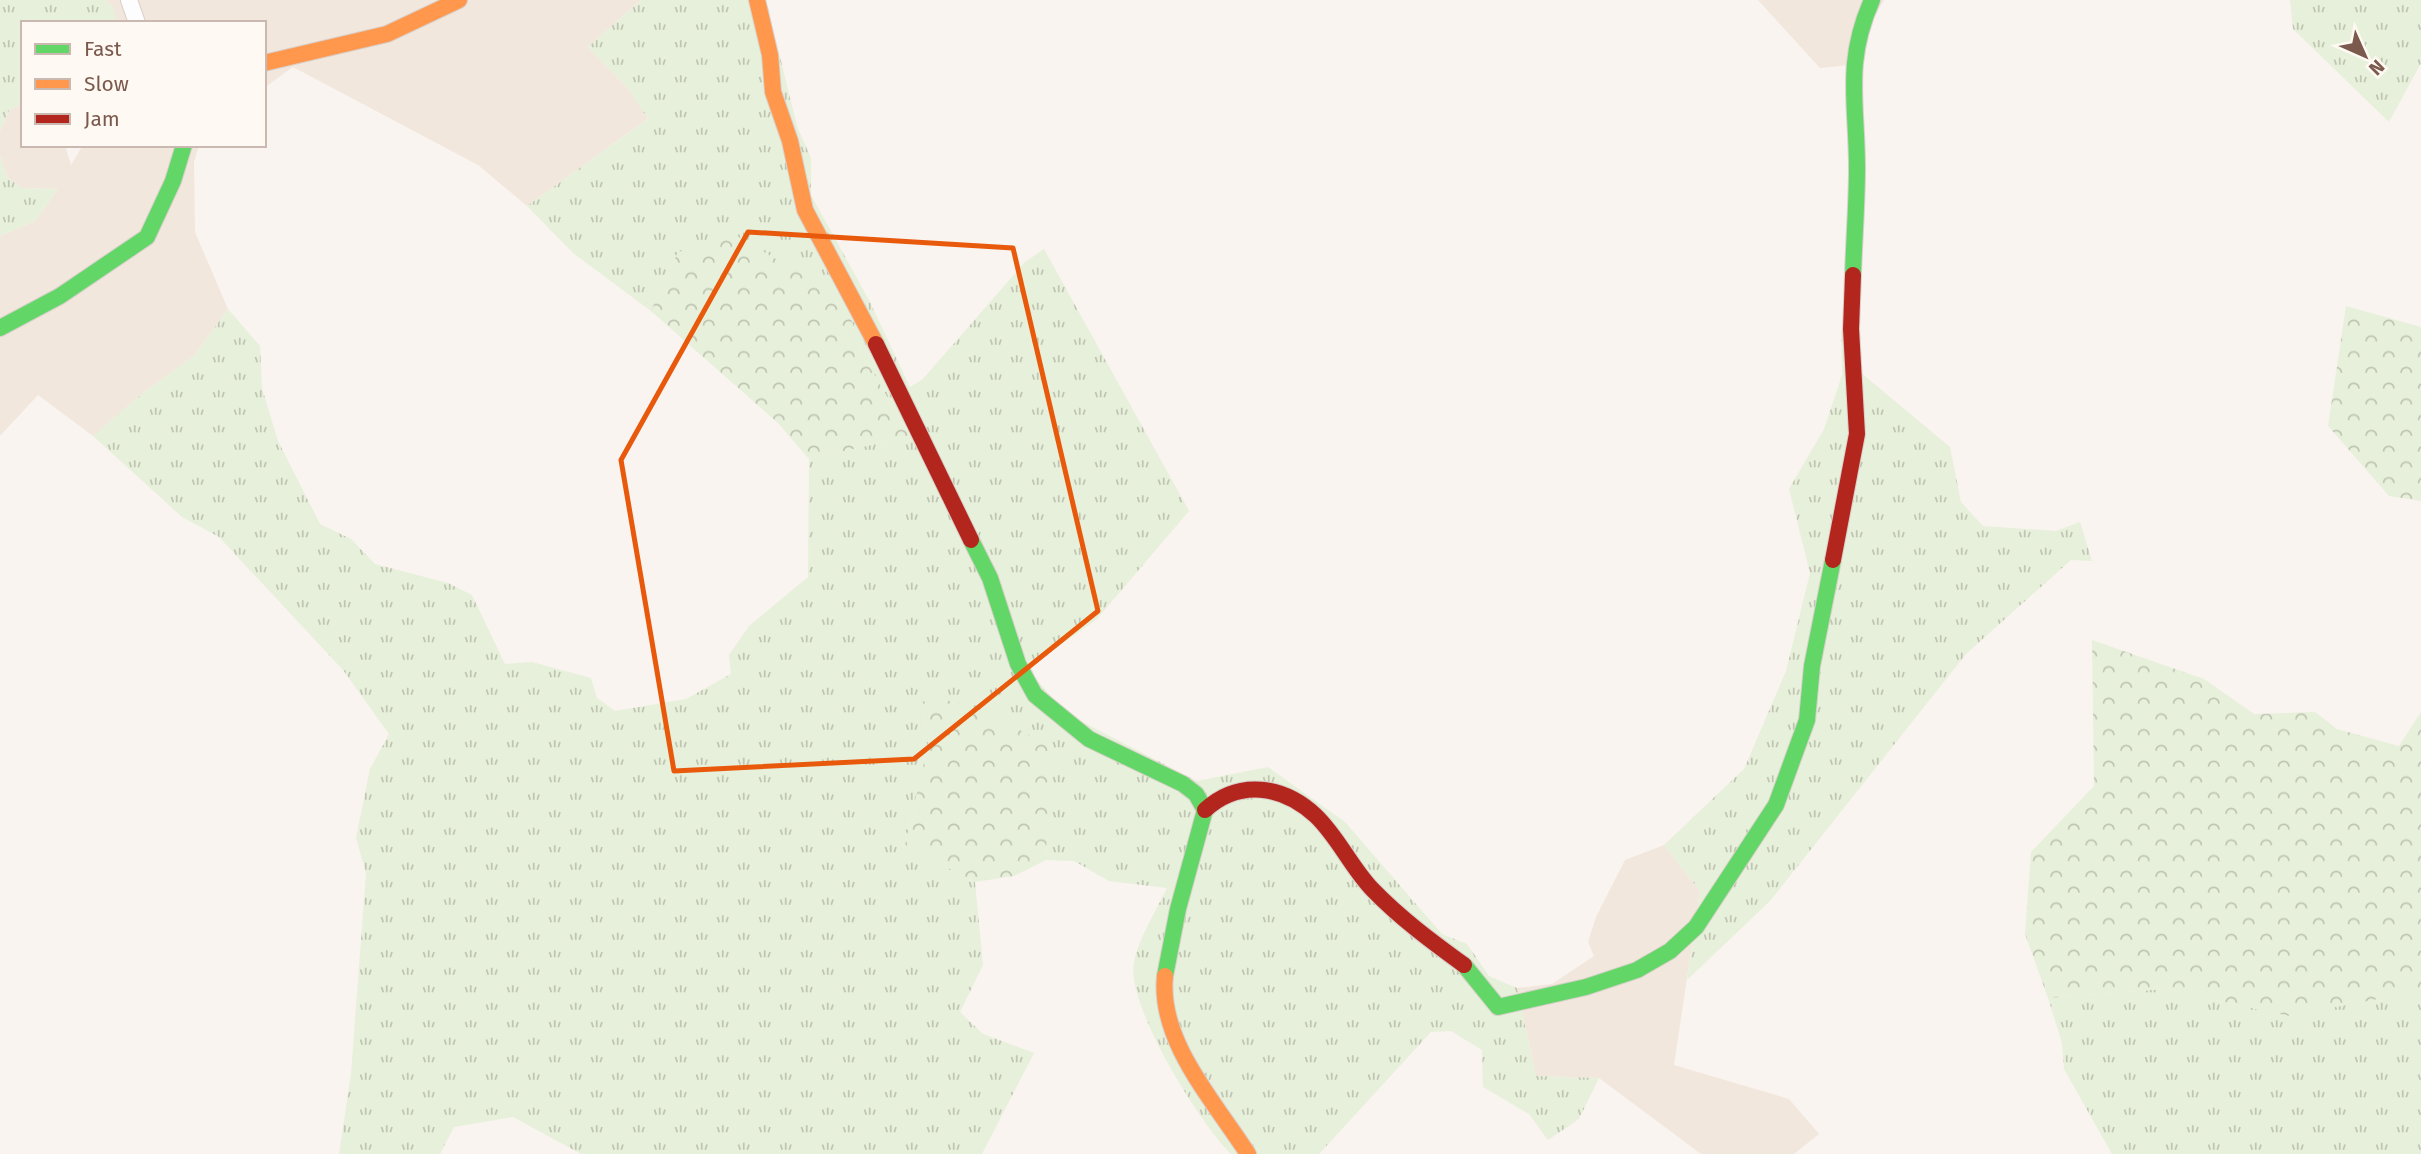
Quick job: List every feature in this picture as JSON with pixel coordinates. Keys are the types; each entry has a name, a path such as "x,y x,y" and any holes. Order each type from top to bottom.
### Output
{"street":[{"path":"129,0 136,21"},
{"path":"266,63 387,34 458,0"},
{"path":"757,0 770,55 773,92 790,141 805,211 853,297 990,578 1024,675 1035,695 1089,739 1183,784 1196,794 1205,810"},
{"path":"1248,1154 1176,1036 1164,1003 1165,967 1205,810 1218,798 1252,787 1287,797 1316,816 1369,886 1406,923 1464,965 1498,1007 1586,987 1637,970 1670,951 1696,927 1776,805 1807,720 1812,666 1857,434 1851,329 1857,167 1853,60 1861,25 1872,0"},
{"path":"0,328 60,296 147,237 173,181 183,147"}],"highlighted area":[{"path":"748,232 1013,248 1098,611 914,759 674,771 621,460"}],"shaded area":[{"path":"105,0 641,0 588,47 626,86 649,118 527,206 478,165 293,67 266,87 266,21 116,21 113,7"},
{"path":"1758,0 1884,0 1868,28 1861,64 1820,68"},
{"path":"21,104 21,147 66,147 71,165 82,147 198,147 194,162 195,232 228,309 194,356 144,392 93,436 38,395 0,436 0,236 35,221 58,189 21,188 7,177 0,155 0,131 9,110"},
{"path":"1664,845 1700,891 1674,1065 1789,1099 1819,1134 1794,1154 1701,1154 1599,1078 1536,1076 1517,988 1552,984 1594,956 1588,942 1596,917 1625,860"}],"green space":[{"path":"0,0 105,0 113,7 116,21 21,21 21,104 9,110 0,131"},
{"path":"641,0 766,0 797,126 811,158 811,195 870,302 910,387 922,380 1025,262 1044,249 1189,511 1097,619 1031,666 1035,678 1067,714 1197,781 1268,767 1345,822 1442,934 1467,944 1489,976 1517,988 1536,1076 1599,1078 1579,1119 1548,1140 1529,1114 1483,1087 1482,1050 1451,1031 1431,1032 1319,1154 1231,1154 1184,1091 1153,1033 1134,981 1136,953 1167,888 1109,881 1074,861 1046,860 1049,746 921,702 930,736 905,845 975,882 983,965 960,1012 983,1034 1034,1053 982,1154 581,1154 513,1117 454,1127 440,1154 339,1154 351,1074 366,873 356,838 370,769 389,734 343,670 219,537 182,517 93,436 144,392 194,356 228,309 260,346 262,388 278,441 320,524 351,539 375,564 448,583 472,595 505,664 532,662 591,678 597,698 615,711 686,699 731,674 729,655 749,626 808,577 809,459 910,436 863,356 845,300 678,252 651,311 573,253 527,206 648,119 626,86 588,47"},
{"path":"2290,0 2421,0 2421,63 2389,122 2293,29"},
{"path":"0,155 7,177 21,188 58,189 35,221 0,236"},
{"path":"737,236 845,300 863,356 910,436 809,459 778,423 651,311 678,252"},
{"path":"2346,306 2421,327 2421,501 2389,496 2328,426"},
{"path":"1841,328 1860,372 1950,447 1961,502 1983,526 2056,531 2080,522 2092,561 2071,560 1966,654 1770,901 1687,980 1700,891 1664,845 1744,769 1786,671 1810,573 1789,489 1824,429 1842,375"},
{"path":"2092,640 2204,679 2254,714 2315,712 2337,729 2399,746 2421,712 2421,1005 2415,992 2289,1016 2164,989 2048,998 2025,934 2031,852 2094,786"},
{"path":"939,698 984,711 1050,746 1046,860 1014,876 975,882 905,845 930,736 921,702"},
{"path":"2164,989 2289,1016 2415,991 2421,1005 2421,1154 2112,1154 2064,1069 2062,1043 2048,998"}],"traffic: fast":[{"path":"1853,275 1857,168 1855,64 1863,23 1872,0"},
{"path":"0,328 60,296 147,237 173,181 183,147"},
{"path":"971,540 990,578 1018,664 1035,695 1089,739 1183,784 1196,794 1205,810 1178,909 1165,976"},
{"path":"1464,965 1498,1007 1586,987 1637,970 1670,951 1696,927 1776,805 1807,720 1812,666 1833,560"}],"traffic: slow":[{"path":"266,63 387,34 459,0"},
{"path":"757,0 770,55 773,92 790,141 805,210 876,344"},
{"path":"1165,976 1165,1000 1179,1047 1205,1092 1248,1154"}],"traffic: jam":[{"path":"1833,560 1857,434 1851,329 1853,275"},
{"path":"876,344 971,540"},
{"path":"1205,810 1232,793 1246,790 1275,792 1290,798 1324,824 1364,880 1383,900 1464,965"}]}
